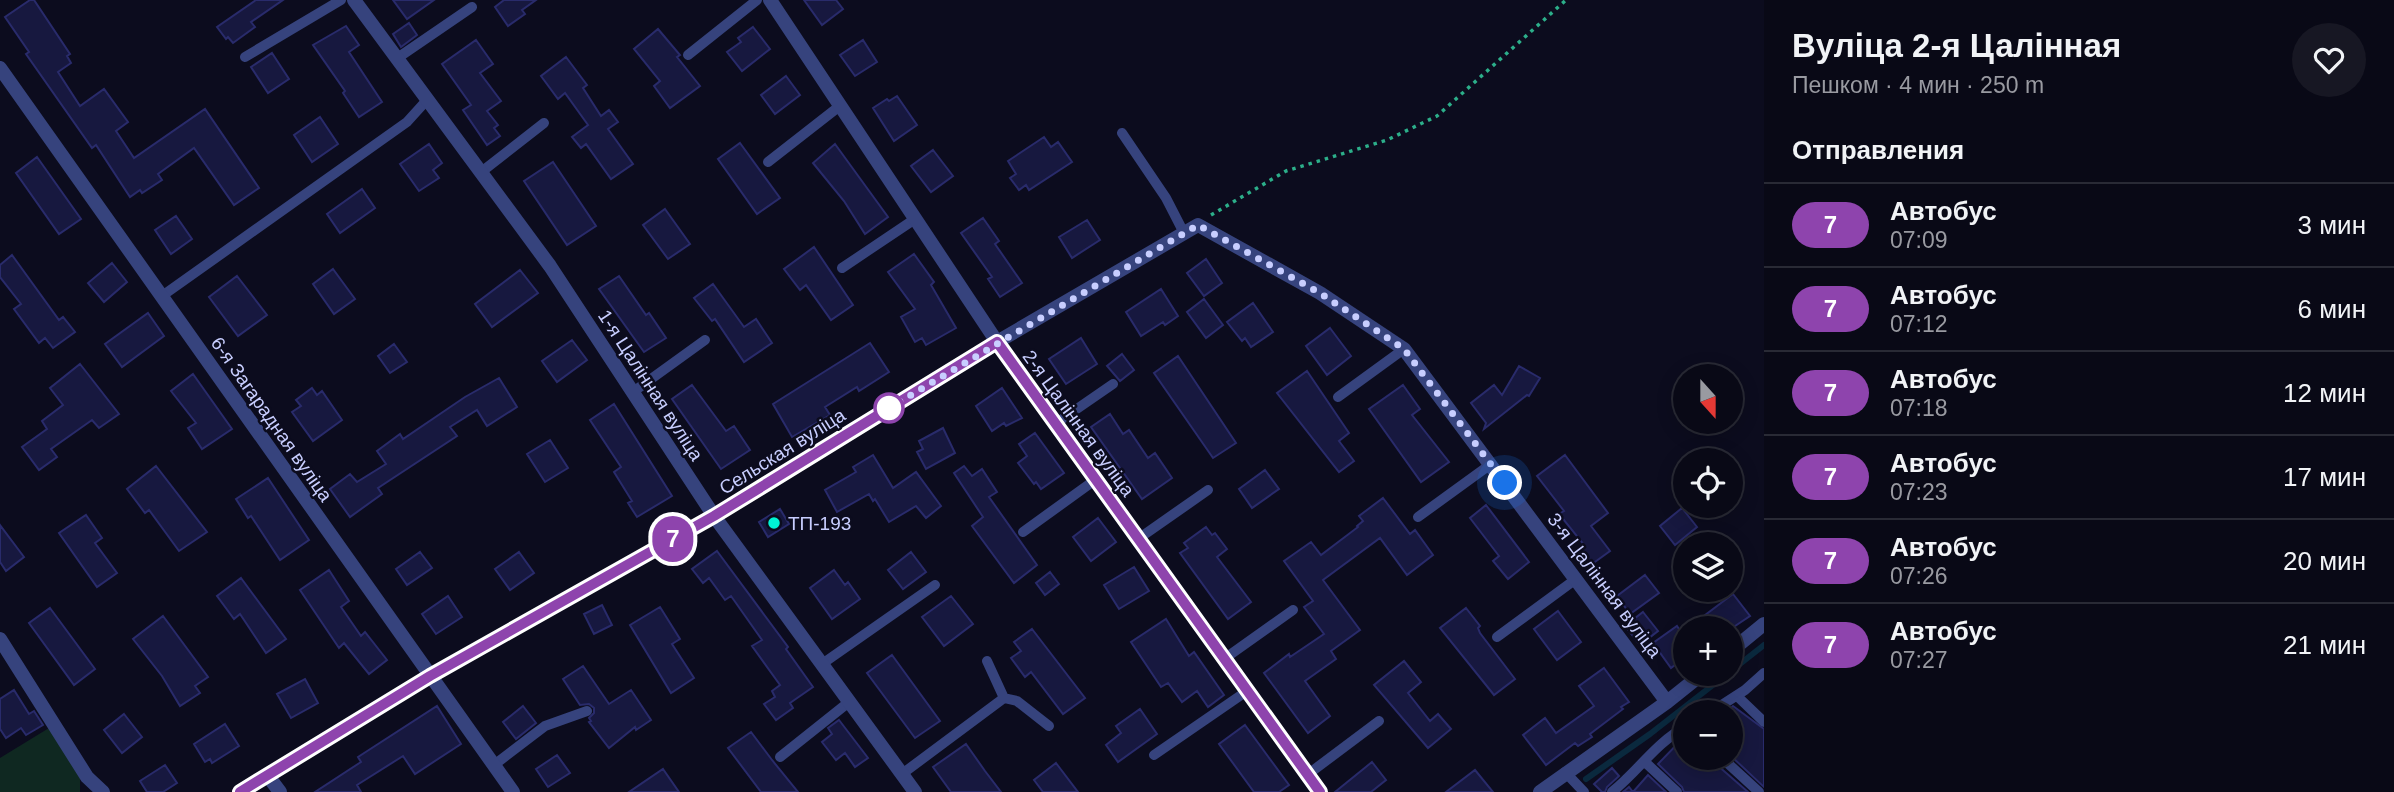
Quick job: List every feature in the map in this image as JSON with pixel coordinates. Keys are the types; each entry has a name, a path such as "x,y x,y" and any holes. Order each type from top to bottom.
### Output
{"street":[{"name":"1-я Цалінная вуліца","path":"354,0 550,266 714,516 915,792"},
{"name":"2-я Цалінная вуліца","path":"771,0 997,342 1320,792"},
{"name":"6-я Загарадная вуліца","path":"0,68 513,792"},
{"name":"Сельская вуліца","path":"240,792 430,676 714,516 997,342 1198,225"},
{"name":"3-я Цалінная вуліца","path":"1198,225 1320,293 1404,349 1667,702"},
{"path":"1743,642 1764,625"},
{"path":"0,639 87,777 103,792"},
{"path":"1541,792 1687,686"},
{"path":"268,775 280,792"}],"lane":[{"path":"245,57 341,0"},
{"path":"688,55 757,0"},
{"path":"396,59 472,7"},
{"path":"162,296 407,122 426,101"},
{"path":"768,162 841,105"},
{"path":"480,173 544,123"},
{"path":"1122,133 1166,198 1184,233"},
{"path":"842,268 915,219"},
{"path":"634,392 705,340"},
{"path":"1338,397 1404,349"},
{"path":"1055,424 1113,384"},
{"path":"1418,517 1491,464"},
{"path":"1023,532 1096,480"},
{"path":"1138,539 1208,490"},
{"path":"1497,637 1576,579"},
{"path":"822,664 935,585"},
{"path":"1224,659 1293,610"},
{"path":"987,661 1003,698"},
{"path":"1730,700 1764,673"},
{"path":"1154,755 1248,691"},
{"path":"1737,696 1764,722"},
{"path":"901,774 1003,698 1017,701 1049,726"},
{"path":"780,757 849,702"},
{"path":"494,765 545,726 587,711"},
{"path":"1307,775 1379,721"},
{"path":"1612,792 1673,734"},
{"path":"1645,762 1677,792"},
{"path":"1735,770 1759,792"},
{"path":"1565,772 1584,792"}],"path":[{"path":"1198,225 1286,171 1387,140 1437,116 1566,0"}],"green space":[{"path":"49,728 80,778 80,792 0,792 0,758"}],"building":[{"path":"34,0 70,54 67,56 71,63 58,72 80,106 104,89 128,122 116,131 134,158 205,109 259,188 234,205 194,148 158,174 162,180 130,197 96,145 92,148 26,54 29,52 5,17"},
{"path":"256,0 283,0 251,22 255,27 233,43 228,37 226,39 217,27"},
{"path":"393,0 434,0 407,19"},
{"path":"504,0 536,0 522,10 525,14 508,26 495,7"},
{"path":"804,0 836,0 843,9 822,25"},
{"path":"409,23 417,35 401,47 393,34"},
{"path":"346,26 359,45 349,52 382,102 359,117 343,93 345,91 313,45"},
{"path":"753,27 770,49 742,71 727,52 741,42 738,38"},
{"path":"658,29 680,55 677,57 700,86 670,108 654,86 660,81 634,49"},
{"path":"476,40 493,64 480,73 501,101 487,111 498,125 494,128 500,136 487,145 463,110 471,105 442,64"},
{"path":"863,40 877,62 855,76 840,55"},
{"path":"272,53 289,79 268,93 251,67"},
{"path":"566,57 587,85 583,88 601,116 609,110 618,122 608,129 633,164 611,179 586,144 581,148 572,137 588,125 565,93 558,99 541,76"},
{"path":"786,76 800,95 775,114 761,95"},
{"path":"897,96 917,125 894,141 873,108"},
{"path":"320,117 338,144 312,162 294,135"},
{"path":"1044,137 1051,147 1058,142 1072,162 1029,190 1026,185 1019,190 1010,178 1016,174 1008,161"},
{"path":"740,143 780,198 757,214 718,159"},
{"path":"429,144 442,163 433,170 439,178 419,191 400,164"},
{"path":"835,144 888,217 865,234 844,201 813,163"},
{"path":"933,150 953,176 931,192 911,166"},
{"path":"37,157 81,219 59,234 16,173"},
{"path":"553,162 596,226 567,245 524,181"},
{"path":"362,189 375,208 340,233 327,214"},
{"path":"665,209 690,244 668,259 643,225"},
{"path":"176,216 192,239 171,254 155,230"},
{"path":"983,218 999,241 995,244 1022,283 1000,297 988,279 992,277 961,233"},
{"path":"1087,220 1100,240 1072,258 1059,237"},
{"path":"814,247 853,305 831,320 806,285 800,290 784,269"},
{"path":"914,254 934,282 931,285 956,328 926,345 922,338 915,342 901,317 915,309 888,272"},
{"path":"12,255 59,320 63,317 75,332 53,348 45,338 39,343 14,309 21,304 0,277 0,265"},
{"path":"1206,259 1222,283 1204,296 1187,273"},
{"path":"112,263 127,282 104,302 88,283"},
{"path":"333,269 355,299 334,314 313,284"},
{"path":"520,270 538,293 492,327 475,304"},
{"path":"237,276 267,315 238,336 209,297"},
{"path":"619,276 666,338 644,352 599,289"},
{"path":"713,284 744,327 756,319 772,343 744,362 715,319 712,321 694,298"},
{"path":"1161,289 1178,316 1141,336 1126,312"},
{"path":"1204,299 1223,325 1206,338 1187,312"},
{"path":"1253,303 1273,332 1251,347 1245,338 1242,341 1227,322"},
{"path":"148,313 164,336 122,367 105,344"},
{"path":"1330,328 1351,356 1327,375 1306,346"},
{"path":"1081,338 1097,364 1066,384 1049,359"},
{"path":"572,340 587,360 557,382 542,361"},
{"path":"870,343 889,372 859,391 857,387 825,407 830,415 792,437 773,404"},
{"path":"394,344 407,362 390,373 378,356"},
{"path":"1122,354 1134,370 1120,381 1107,366"},
{"path":"1178,356 1236,443 1213,458 1154,373"},
{"path":"80,364 119,414 99,428 92,420 51,449 57,457 39,470 22,447 47,429 42,421 63,405 50,388"},
{"path":"1519,366 1540,378 1529,396 1484,429 1486,423 1471,403 1494,385 1502,395"},
{"path":"1307,371 1349,433 1339,441 1354,461 1339,472 1277,393"},
{"path":"193,374 232,429 202,449 188,428 196,423 171,391"},
{"path":"499,378 517,407 487,426 477,410 450,427 457,436 378,488 382,494 350,517 330,489 350,474 357,482 386,464 377,451 400,434 403,439 465,397"},
{"path":"692,385 726,431 734,426 750,450 721,469 672,399"},
{"path":"1403,385 1420,409 1412,415 1449,462 1421,482 1369,409"},
{"path":"312,388 317,395 322,391 342,420 313,441 292,412 301,406 296,400"},
{"path":"1002,388 1022,418 1006,426 1004,423 992,431 976,406"},
{"path":"614,404 672,496 637,517 628,503 632,501 614,472 621,467 590,420"},
{"path":"1110,414 1123,434 1129,430 1148,458 1155,453 1172,478 1142,499 1091,427"},
{"path":"943,428 955,453 926,469 917,452 923,449 919,441"},
{"path":"1035,433 1064,473 1041,489 1018,463 1027,456 1019,444"},
{"path":"550,440 568,468 545,482 527,454"},
{"path":"873,455 893,488 916,472 941,506 926,518 916,506 889,522 869,494 837,512 825,490 856,472 853,467"},
{"path":"1565,455 1608,513 1591,526 1610,551 1588,567 1576,553 1585,546 1559,514 1564,511 1537,476"},
{"path":"156,466 207,532 179,551 149,510 145,513 127,489"},
{"path":"964,466 972,476 982,469 997,492 989,497 1037,565 1014,583 972,526 983,517 954,473"},
{"path":"1265,470 1279,489 1252,508 1239,489"},
{"path":"268,478 309,540 280,560 251,516 248,518 236,499"},
{"path":"1383,498 1410,534 1415,530 1433,555 1407,575 1380,538 1323,580 1360,630 1331,651 1336,659 1305,681 1330,716 1308,733 1264,673 1289,654 1290,657 1324,634 1304,607 1313,601 1284,561 1311,542 1321,555 1358,527 1363,521 1359,516"},
{"path":"1486,505 1529,562 1508,579 1493,561 1499,556 1470,518"},
{"name":"ТП-193","path":"780,509 789,524 768,537 759,522"},
{"path":"86,515 102,538 95,543 117,573 97,587 59,533"},
{"path":"1673,515 1673,518 1690,518 1697,527 1691,532 1673,532 1673,542 1660,526"},
{"path":"1098,518 1116,542 1091,561 1073,537"},
{"path":"0,525 24,557 6,571 0,562"},
{"path":"1206,527 1212,535 1215,533 1227,549 1217,557 1251,602 1228,619 1180,553 1188,548 1184,543"},
{"path":"717,551 788,647 786,649 813,687 790,703 793,708 776,720 764,704 775,697 772,691 780,685 752,646 762,640 731,596 725,600 709,578 703,583 692,569"},
{"path":"420,552 432,568 407,585 396,569"},
{"path":"519,552 534,573 510,590 495,569"},
{"path":"911,552 926,572 903,589 888,570"},
{"path":"1134,567 1149,591 1119,609 1104,585"},
{"path":"329,570 349,601 341,607 361,636 365,632 387,660 369,674 344,643 339,648 300,590"},
{"path":"834,570 845,585 848,582 860,599 832,619 810,588"},
{"path":"1050,572 1059,584 1045,595 1036,583"},
{"path":"1645,575 1659,593 1630,614 1617,596"},
{"path":"241,578 286,639 266,653 240,614 234,619 217,596"},
{"path":"448,596 462,617 436,634 422,614"},
{"path":"951,596 973,624 944,646 922,617"},
{"path":"1722,602 1739,602 1750,616 1743,621 1743,616 1704,616"},
{"path":"602,605 612,625 594,634 584,614"},
{"path":"660,607 680,639 672,644 694,678 671,693 630,625"},
{"path":"50,608 95,669 74,685 29,623"},
{"path":"1466,608 1480,626 1480,633 1515,679 1494,695 1440,628"},
{"path":"1558,611 1581,642 1557,660 1534,629"},
{"path":"1643,612 1658,631 1640,645 1625,626"},
{"path":"163,616 208,677 195,686 200,693 180,706 162,676 133,639"},
{"path":"1166,619 1189,656 1194,652 1224,695 1208,707 1197,691 1182,702 1168,683 1161,687 1131,642"},
{"path":"1032,629 1085,698 1063,714 1031,672 1025,677 1011,658 1021,651 1014,642"},
{"path":"1673,629 1671,668 1653,643"},
{"path":"892,655 940,721 915,738 867,673"},
{"path":"1404,661 1421,682 1408,693 1430,721 1438,714 1451,729 1428,748 1374,685"},
{"path":"583,666 609,704 631,690 651,720 636,730 635,727 609,748 589,722 594,708 589,704 580,705 563,679"},
{"path":"1604,668 1629,702 1590,734 1592,737 1578,746 1575,743 1546,765 1523,735 1545,718 1556,733 1594,706 1579,686"},
{"path":"305,679 318,703 291,718 277,694"},
{"path":"14,690 29,714 34,711 43,725 26,735 21,728 6,738 0,729 0,699"},
{"path":"437,706 461,744 415,774 403,756 357,785 361,792 315,792 361,762 358,757"},
{"path":"523,706 536,723 516,739 503,722"},
{"path":"1140,709 1157,734 1118,762 1106,745 1121,733 1116,726"},
{"path":"1743,713 1764,729 1764,787 1743,767"},
{"path":"124,714 142,737 122,753 104,730"},
{"path":"839,720 868,758 855,767 845,753 836,760 822,742 832,734 828,728"},
{"path":"225,724 239,746 212,763 210,759 205,762 194,744"},
{"path":"1245,725 1289,785 1279,792 1254,792 1219,744"},
{"path":"751,732 798,792 761,792 728,748"},
{"path":"966,744 1001,792 951,792 933,767"},
{"path":"1673,748 1673,770 1723,770 1748,792 1684,792 1658,764"},
{"path":"557,755 570,773 548,787 536,769"},
{"path":"1372,762 1386,780 1371,792 1335,792"},
{"path":"1056,763 1078,792 1043,792 1034,780"},
{"path":"165,765 177,783 163,792 147,792 140,781"},
{"path":"1612,768 1619,776 1602,792 1594,784"},
{"path":"663,769 679,792 629,792"},
{"path":"1475,770 1493,792 1446,792"},
{"path":"1648,775 1666,792 1633,792"}],"waterway":[{"path":"1743,662 1764,645"},
{"path":"1586,779 1712,686"}],"bus line":[{"name":"7","path":"240,792 430,676 714,516 997,342 1320,792"}],"place":[{"name":"ТП-193","path":"774,523"}],"route":[{"path":"889,408 1198,225 1320,293 1404,349 1505,483"}]}
